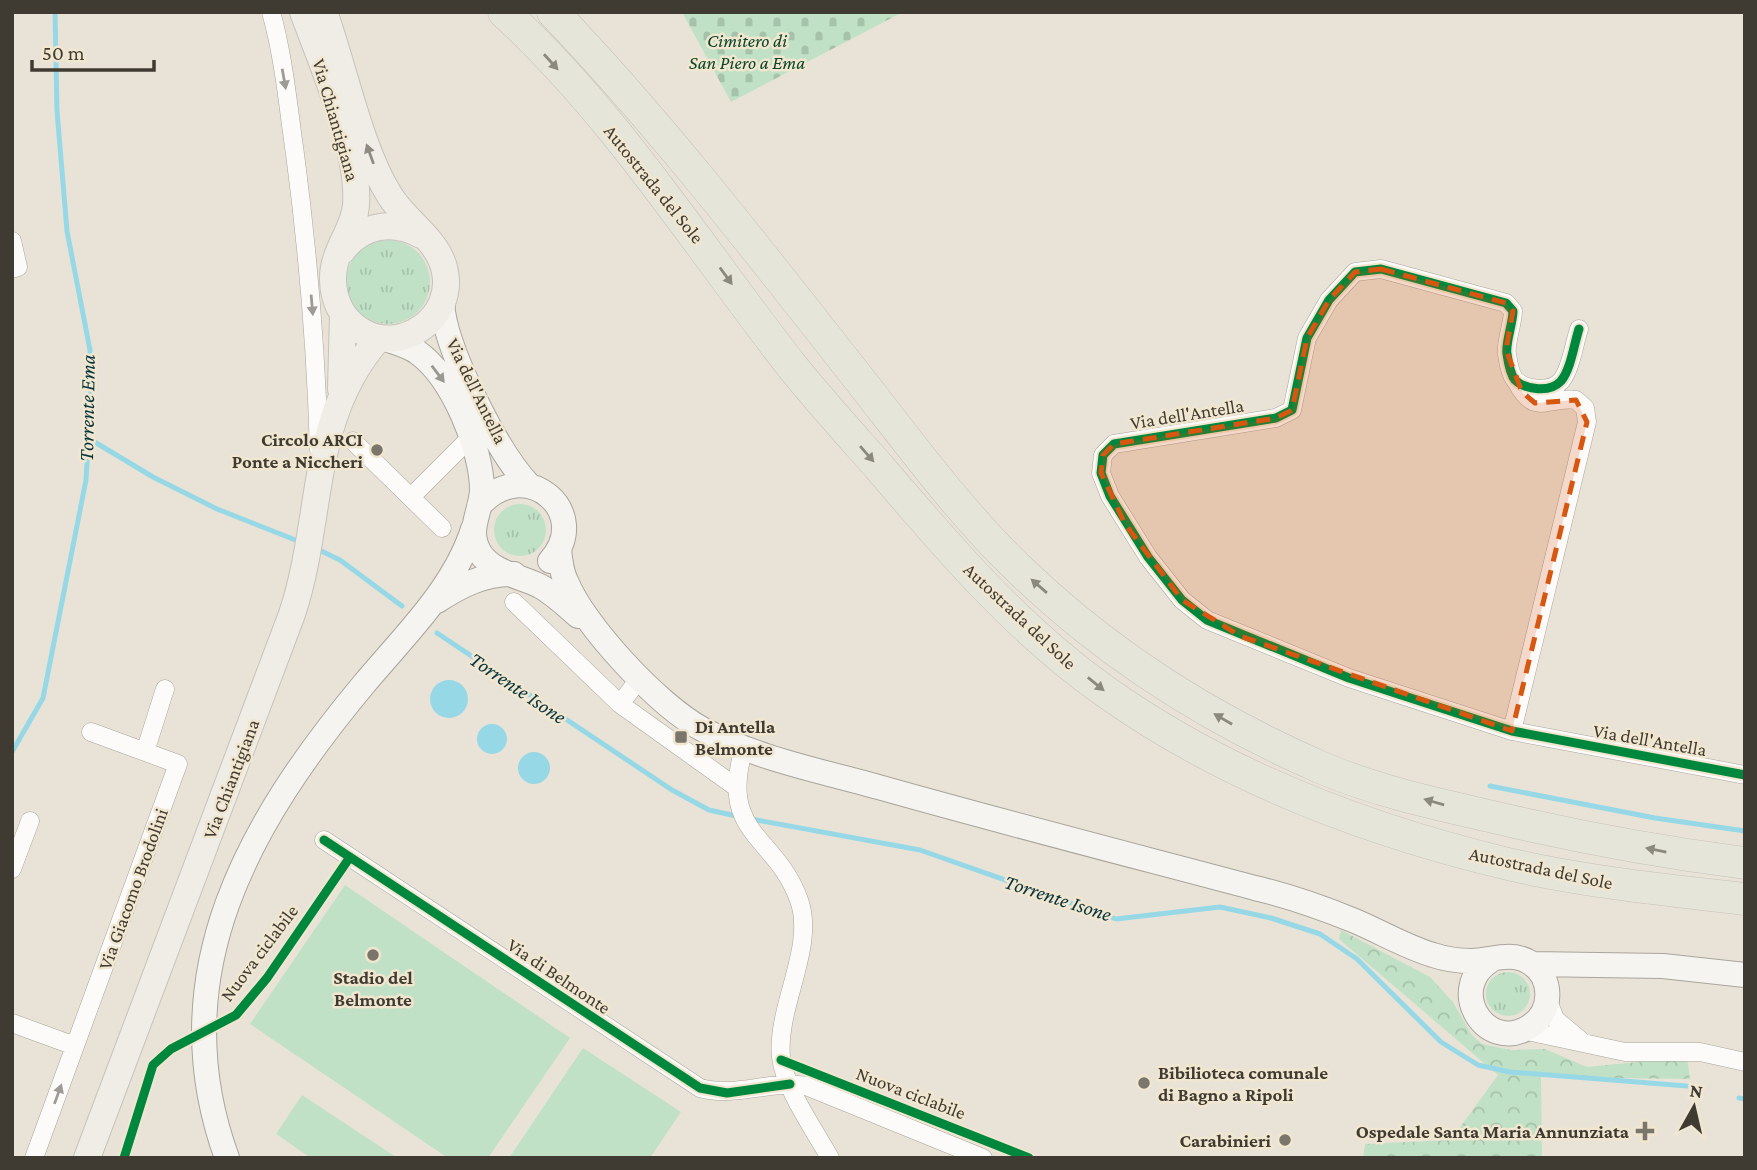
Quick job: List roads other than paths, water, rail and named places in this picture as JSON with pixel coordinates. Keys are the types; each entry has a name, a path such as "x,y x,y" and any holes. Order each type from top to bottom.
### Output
{"highway":[{"name":"Autostrada del Sole","path":"504,12 585,99 673,203 792,365 954,555 1043,641 1106,692 1251,777 1330,811 1400,834 1509,864 1620,885 1745,900"},
{"name":"Autostrada del Sole","path":"553,12 612,75 701,178 942,484 1011,560 1091,632 1158,681 1243,731 1323,768 1366,783 1552,831 1745,863"}],"main road":[{"name":"Via Chiantigiana","path":"86,1158 292,614 308,558 328,431 341,391 343,314 335,296 334,274 356,207 356,179 329,84 303,12"},
{"name":"Via Chiantigiana","path":"324,12 377,172 396,205 435,248 442,261 445,291"},
{"path":"334,274 344,249 365,231 391,226 421,235"},
{"path":"343,314 358,329 380,338 402,337 424,327 440,308 445,291"},
{"name":"Via Chiantigiana","path":"341,391 380,338"}],"street":[{"path":"271,12 286,88 307,248 316,351 319,478"},
{"path":"12,241 18,267 12,269"},
{"path":"307,248 317,267 334,274"},
{"name":"Via dell'Antella","path":"1516,381 1506,350 1512,330 1513,311 1506,303 1381,270 1355,272 1329,300 1307,338 1292,410 1276,418 1114,444 1104,455 1101,473 1125,524 1148,556 1182,600 1207,620 1349,678 1512,732 1745,775"},
{"name":"Via dell'Antella","path":"445,291 442,308 445,323 467,381 515,470 529,485 547,494 560,510 564,530 559,549 566,584 603,636 640,678 659,698 701,729 744,748 931,802 1275,893 1353,921 1406,945 1453,960 1491,960 1512,956 1532,964 1541,973 1560,1026 1588,1046"},
{"path":"1516,381 1540,389 1555,386 1563,379 1579,329"},
{"name":"Via dell'Antella","path":"380,338 418,353 434,368 455,399 471,437 481,479 476,517 477,546 486,561 543,588 603,636"},
{"path":"1512,732 1587,422 1585,408 1576,400 1535,403 1528,401 1516,381"},
{"path":"411,497 471,437"},
{"path":"353,441 442,528"},
{"path":"227,1158 212,1112 204,1050 203,1006 210,955 230,900 264,822 330,726 430,606 469,543 476,517 500,488 529,485"},
{"path":"430,606 466,585 541,568 559,549"},
{"path":"514,602 620,704 736,787"},
{"path":"620,704 640,678"},
{"path":"145,752 164,690"},
{"name":"Via Giacomo Brodolini","path":"34,1158 178,764 91,732"},
{"path":"744,748 736,787 742,811 750,831 793,888 803,918 781,1037 781,1060 790,1084 830,1158"},
{"path":"12,869 30,821"},
{"name":"Via di Belmonte","path":"324,840 700,1088 727,1093 790,1084 814,1089 984,1158"},
{"name":"Via dell'Antella","path":"1406,945 1451,976 1470,995 1475,1013 1487,1026 1504,1033 1523,1030 1625,1052 1700,1052 1745,1062"},
{"path":"1470,995 1476,975 1491,960"},
{"path":"1532,964 1624,965 1745,975"},
{"path":"1523,1030 1540,1018 1547,995 1591,972 1624,965"},
{"path":"12,1023 75,1046"}],"water":[{"path":"449,680 463,685 468,699 463,713 449,718 435,713 430,699 435,685"},
{"path":"492,724 503,728 507,739 503,750 492,754 481,750 477,739 481,728"},
{"path":"534,752 545,757 550,768 545,779 534,784 523,779 518,768 523,757"}],"waterway":[{"name":"Torrente Ema","path":"12,752 43,698 86,480 91,392 90,350 67,231 57,111 55,12"},
{"name":"Torrente Isone","path":"88,438 153,477 217,509 303,543"},
{"name":"Torrente Isone","path":"315,548 340,560 402,606"},
{"name":"Torrente Isone","path":"437,633 672,790 709,810 741,817"},
{"path":"1490,786 1655,818 1745,831"},
{"name":"Torrente Isone","path":"751,819 920,850 1116,919 1220,907 1271,918 1320,934 1357,959 1441,1042 1478,1065 1510,1072 1687,1086"},
{"name":"Torrente Isone","path":"1739,1098 1745,1099"}],"place":[{"name":"Circolo ARCI Ponte a Niccheri","path":"377,450"},
{"name":"Di Antella Belmonte","path":"681,737"},
{"name":"Stadio del Belmonte","path":"373,955"},
{"name":"Bibilioteca comunale di Bagno a Ripoli","path":"1144,1083"},
{"name":"Ospedale Santa Maria Annunziata","path":"1645,1131"},
{"name":"Carabinieri","path":"1285,1140"}],"park label":[{"name":"Cimitero di San Piero a Ema","path":"747,51"}]}
